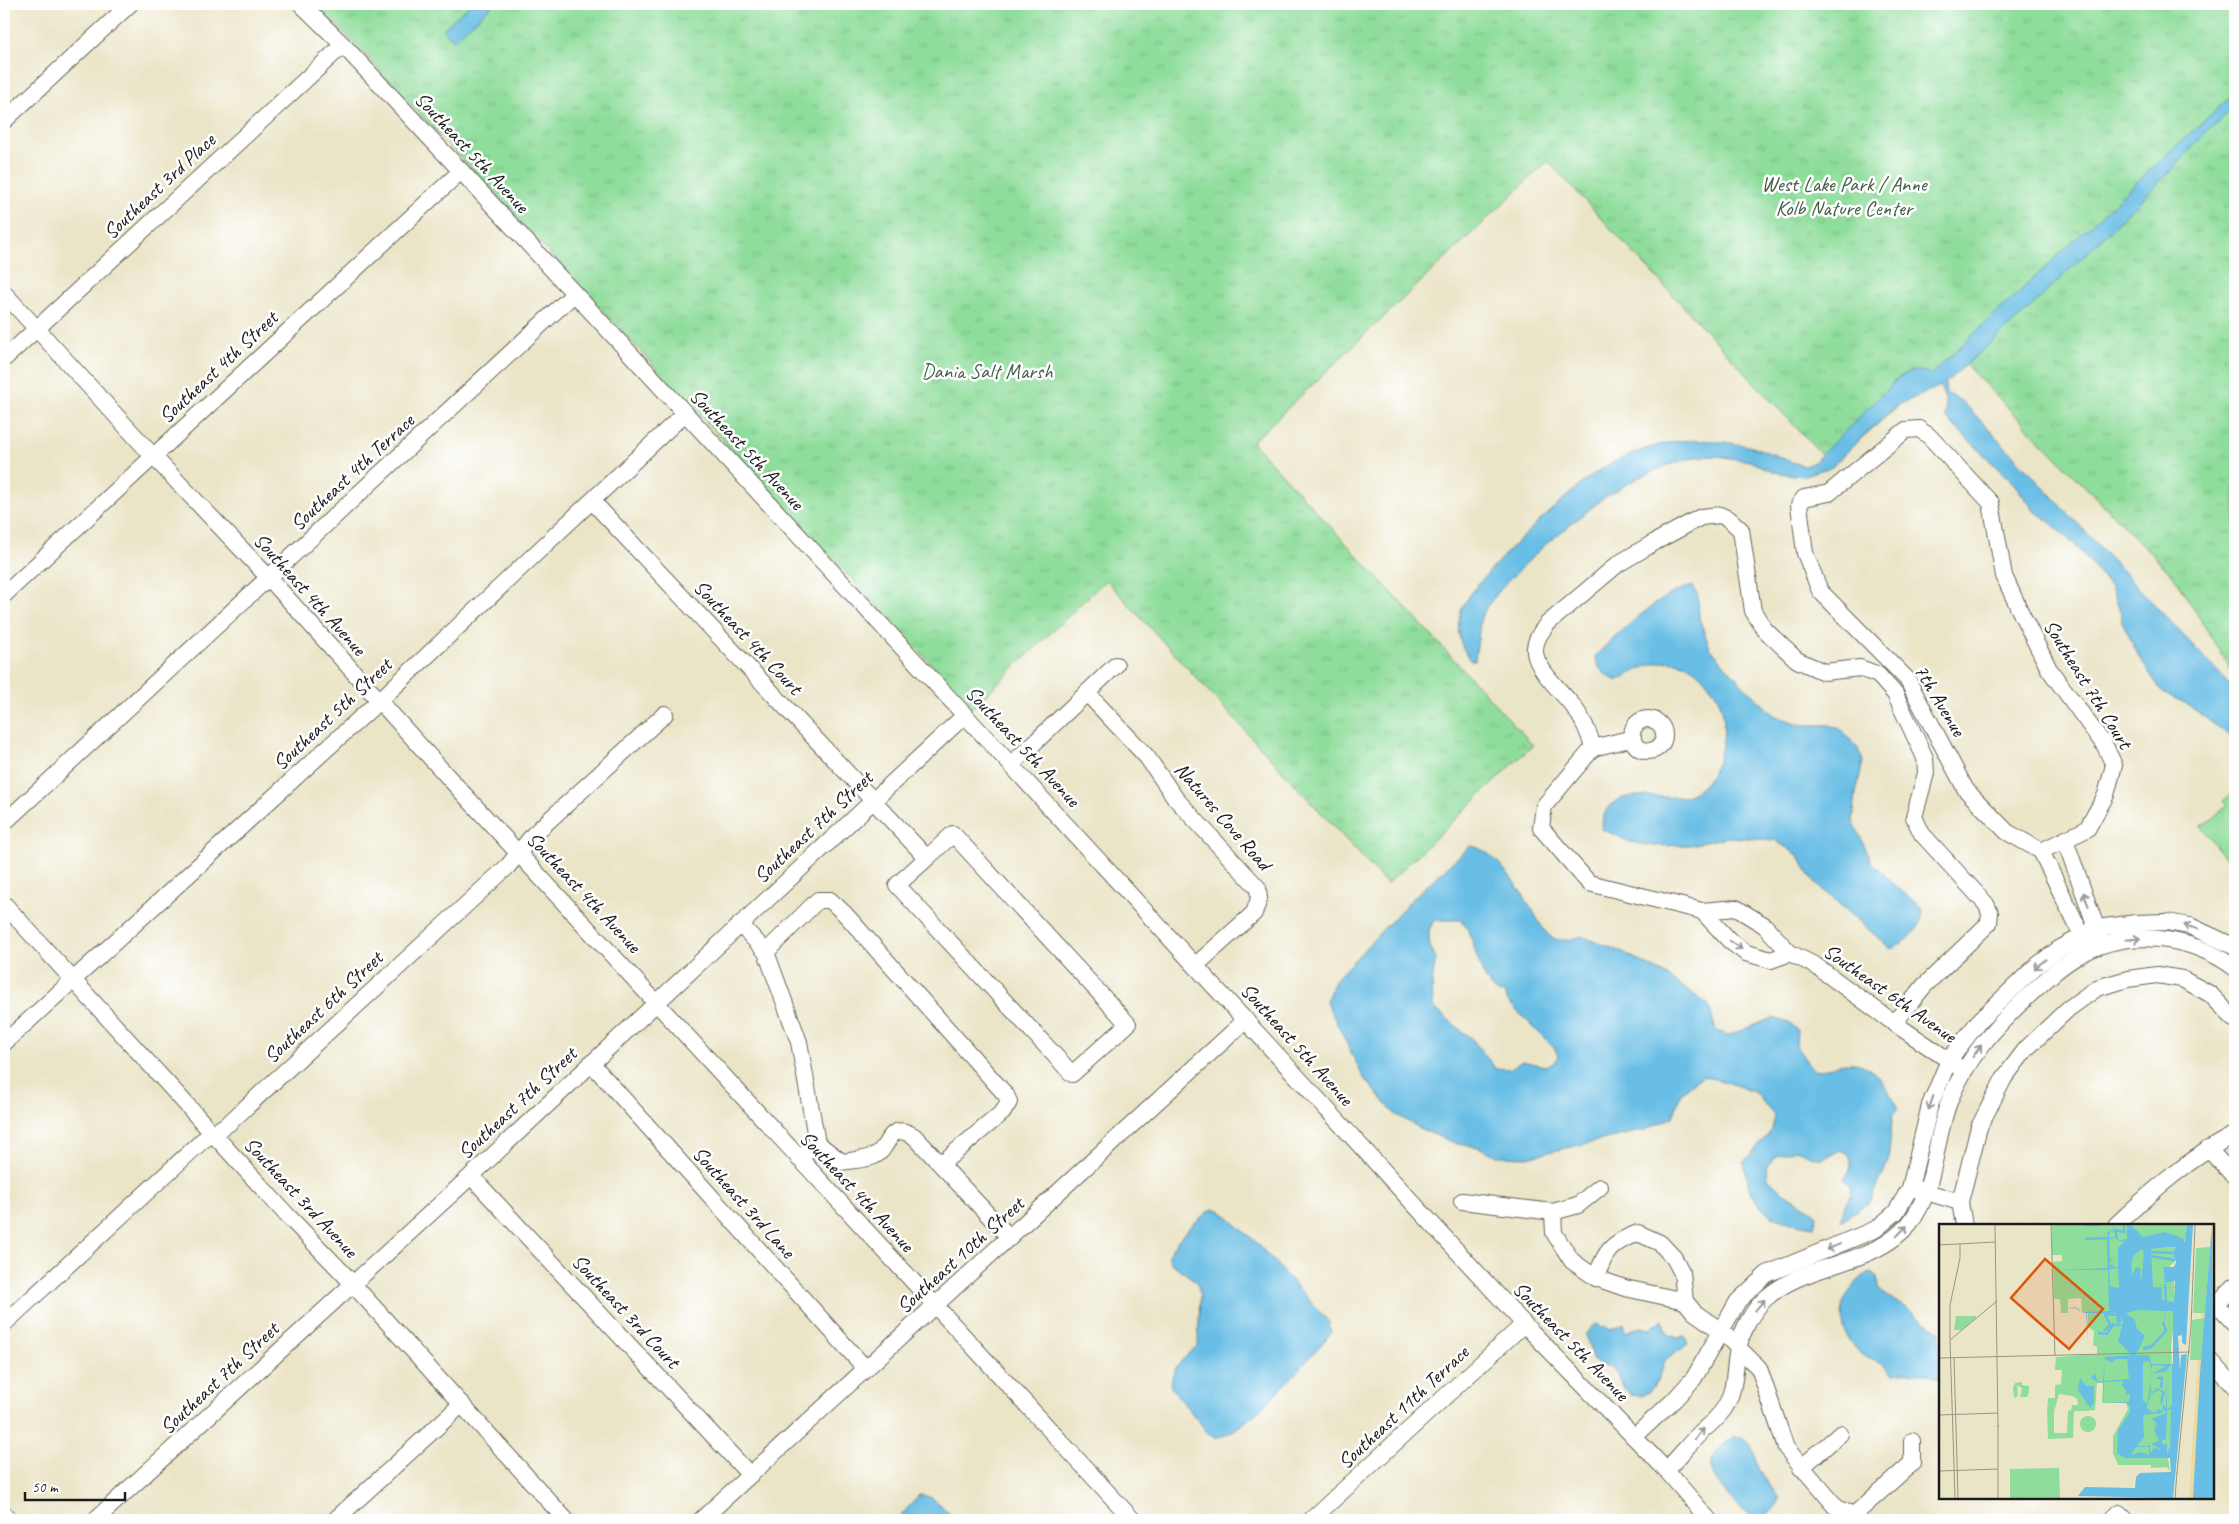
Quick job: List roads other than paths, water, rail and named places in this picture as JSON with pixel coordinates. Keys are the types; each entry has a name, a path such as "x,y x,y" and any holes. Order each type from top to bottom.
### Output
{"street":[{"path":"4,121 130,4"},
{"name":"Southeast 5th Avenue","path":"301,4 343,45 461,171 1012,765 1524,1324 1666,1470 1709,1520"},
{"name":"Southeast 3rd Place","path":"4,359 343,45"},
{"name":"Southeast 4th Street","path":"4,595 461,171"},
{"name":"Southeast 4th Avenue","path":"4,293 153,456 269,578 518,853 1133,1520"},
{"name":"Southeast 4th Terrace","path":"4,823 574,294"},
{"name":"Southeast 5th Street","path":"4,1043 379,701 686,414"},
{"name":"7th Avenue","path":"1919,429 1906,430 1829,493 1804,498 1799,505 1805,553 1820,591 1907,679 1966,790 2007,832 2041,851"},
{"name":"Southeast 7th Court","path":"1919,429 1929,436 1991,503 2004,576 2023,617 2050,669 2105,746 2114,765 2106,795 2088,829 2041,851"},
{"name":"Southeast 4th Court","path":"592,501 927,858"},
{"path":"1632,738 1593,748 1589,731 1573,706 1545,674 1534,653 1538,637 1547,624 1618,564 1701,517 1720,515 1729,519 1741,530 1753,611 1765,630 1797,660 1824,672 1860,668 1878,675 1895,694 1925,758 1926,774 1914,817 1922,834 1986,904 1990,913 1989,923 1924,986 1894,1023"},
{"path":"1012,765 1116,665"},
{"name":"Natures Cove Road","path":"1087,694 1146,757 1176,799 1258,888 1259,899 1254,913 1196,965"},
{"name":"Southeast 6th Street","path":"4,1324 202,1141 229,1123 508,866 534,834 665,714"},
{"name":"Southeast 7th Street","path":"95,1520 471,1176 965,715"},
{"name":"Southeast 6th Avenue","path":"1593,748 1544,806 1541,828 1589,883 1702,911 1736,908 1764,925 1790,953 1816,966 1963,1070"},
{"path":"953,834 1128,1024 1072,1074 897,884 927,858 953,834"},
{"path":"1634,1437 1674,1400 1694,1378 1738,1301 1767,1274 1876,1229 1918,1190 1949,1100 1963,1070 2003,1019 2054,972 2091,944 2097,928 2065,840"},
{"path":"2041,851 2056,883 2091,944"},
{"path":"2056,883 2078,875"},
{"path":"766,952 818,900 830,900 845,914 1006,1095 1009,1102 1003,1112 941,1164"},
{"name":"Southeast 3rd Avenue","path":"4,904 212,1134 353,1284 566,1520"},
{"name":"Southeast 6th Avenue","path":"1702,911 1730,942 1746,953 1770,960 1790,953"},
{"path":"2097,928 2167,922 2190,926 2235,947"},
{"path":"740,924 766,952 799,1042 817,1143 842,1162 873,1156 879,1153 887,1140 896,1132 906,1131 914,1136 1010,1238"},
{"path":"1666,1470 1725,1408 1736,1375 1738,1348 1751,1316 1764,1300 1782,1287 1810,1273 1852,1260 1892,1240 1909,1223 1918,1210 1918,1190 1930,1106 1948,1060 1980,1020 2035,967 2059,949 2150,938 2177,941 2202,948 2235,968"},
{"path":"1964,1224 1960,1202 1979,1127 2004,1078 2026,1049 2068,1009 2097,988 2128,979 2157,975 2182,979 2210,994 2235,1020"},
{"name":"Southeast 10th Street","path":"701,1520 1246,1020"},
{"name":"Southeast 3rd Lane","path":"591,1063 866,1369"},
{"path":"2117,1224 2159,1185 2208,1148 2235,1134"},
{"path":"800,1160 817,1143"},
{"path":"2208,1148 2235,1177"},
{"name":"Southeast 3rd Court","path":"471,1176 750,1475"},
{"path":"1462,1201 1553,1212 1578,1204 1600,1187"},
{"path":"1918,1190 1960,1202"},
{"path":"1553,1212 1554,1233 1572,1261 1596,1278 1626,1288 1685,1301"},
{"path":"1596,1278 1602,1258 1619,1240 1638,1233 1660,1243 1674,1258 1682,1273 1685,1301 1694,1312 1721,1331 1759,1368 1786,1448 1838,1509 1854,1515 1912,1463 1912,1441"},
{"path":"2235,1286 2216,1304 2235,1324"},
{"name":"Southeast 11th Terrace","path":"1311,1520 1524,1324"},
{"path":"2214,1364 2235,1388"},
{"path":"335,1520 462,1404"},
{"path":"1802,1468 1840,1434"},
{"path":"2112,1520 2120,1513 2126,1520"},
{"path":"4,1514 9,1520"}],"water":[{"path":"471,4 494,4 453,40 443,29"},
{"path":"2235,93 2235,107 2205,133 2173,169 2028,310 1945,383 1946,393 1963,402 2235,690 2235,740 2187,704 2163,693 2140,659 2121,619 2111,587 2076,546 2034,510 2014,484 1946,418 1945,399 1940,386 1894,407 1831,467 1801,476 1773,472 1750,461 1717,456 1696,457 1668,465 1634,480 1605,497 1546,544 1506,583 1481,617 1475,660 1470,660 1461,644 1459,633 1460,614 1467,600 1499,560 1521,538 1598,471 1642,450 1668,443 1690,440 1715,441 1752,447 1805,466 1814,462 1897,379 1913,371 1931,374"},
{"path":"1693,586 1698,596 1699,618 1710,648 1740,682 1774,715 1801,725 1830,725 1840,729 1857,747 1863,761 1856,793 1853,820 1871,861 1898,888 1923,909 1920,923 1913,934 1891,949 1814,882 1799,856 1775,840 1729,837 1690,845 1654,846 1630,842 1602,829 1606,811 1620,799 1634,796 1681,797 1694,792 1705,783 1713,771 1719,756 1723,741 1724,725 1722,711 1718,698 1695,670 1684,664 1662,662 1640,669 1617,681 1602,671 1595,656 1654,605 1668,596"},
{"path":"1470,846 1479,849 1489,854 1498,862 1522,893 1548,935 1562,940 1581,936 1623,952 1664,974 1709,1005 1716,1031 1729,1035 1773,1018 1789,1023 1797,1030 1796,1046 1812,1069 1828,1069 1841,1064 1856,1063 1872,1071 1884,1084 1898,1109 1893,1115 1888,1162 1871,1201 1840,1221 1846,1202 1851,1196 1850,1186 1844,1179 1851,1167 1849,1154 1840,1150 1826,1157 1817,1158 1795,1150 1776,1156 1766,1167 1768,1178 1784,1193 1811,1209 1817,1215 1814,1227 1784,1221 1764,1210 1752,1192 1744,1162 1772,1130 1774,1116 1756,1093 1727,1082 1702,1076 1681,1093 1673,1117 1645,1130 1527,1157 1498,1156 1478,1147 1457,1144 1425,1131 1395,1114 1363,1077 1326,1001 1336,979 1413,898","holes":["1434,920 1462,920 1467,928 1486,980 1500,994 1505,992 1508,1002 1555,1049 1558,1056 1554,1063 1545,1066 1522,1061 1510,1069 1495,1068 1473,1040 1433,1007 1432,982 1436,958 1429,944 1429,930"]},
{"path":"1213,1209 1220,1210 1257,1243 1328,1321 1332,1332 1261,1409 1229,1433 1215,1439 1207,1432 1171,1387 1176,1368 1198,1345 1200,1295 1197,1282 1171,1263 1168,1255 1188,1229"},
{"path":"1872,1272 1877,1276 1878,1288 1883,1293 1939,1330 1939,1379 1917,1373 1893,1374 1883,1365 1857,1351 1844,1329 1842,1311 1847,1295 1864,1276"},
{"path":"1663,1319 1668,1334 1677,1338 1685,1337 1688,1344 1665,1361 1659,1378 1650,1391 1641,1396 1631,1395 1623,1387 1613,1368 1600,1365 1594,1360 1585,1334 1596,1324 1610,1330 1623,1324 1625,1332 1639,1327 1650,1329"},
{"path":"1734,1436 1744,1438 1751,1444 1759,1470 1778,1497 1778,1503 1770,1513 1758,1520 1744,1511 1728,1496 1720,1487 1711,1469 1714,1455"},
{"path":"919,1495 935,1500 956,1520 897,1520"}],"park label":[{"name":"West Lake Park / Anne Kolb Nature Center","path":"1844,196"},
{"name":"Dania Salt Marsh","path":"987,371"}]}
